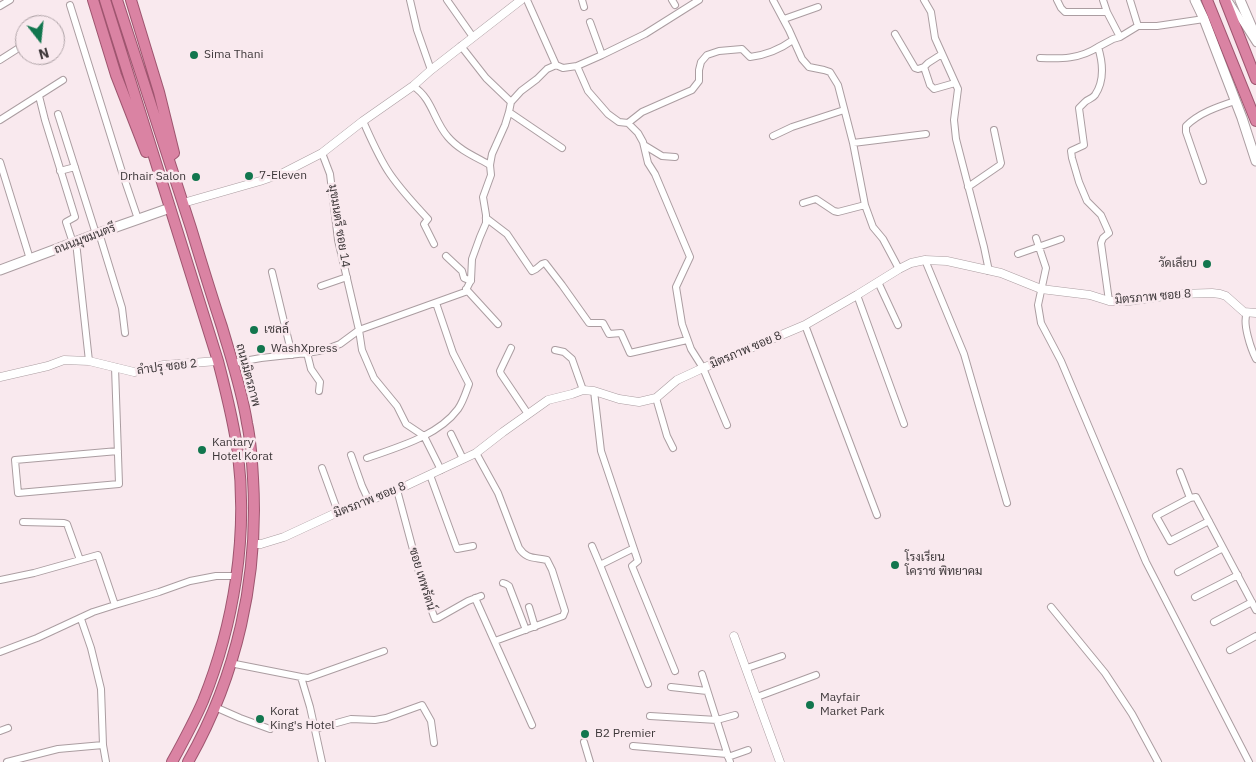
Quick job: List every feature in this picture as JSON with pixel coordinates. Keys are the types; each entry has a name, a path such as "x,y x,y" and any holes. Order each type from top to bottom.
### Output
{"highway":[{"path":"93,0 116,75 149,160 155,162"},
{"name":"ถนนมิตรภาพ","path":"105,0 218,361 229,401 238,455 240,524 236,576 230,611 218,657 203,700 172,762"},
{"name":"ถนนมิตรภาพ","path":"117,0 233,363 246,416 251,455 254,495 253,544 244,614 237,642 215,707 188,762"},
{"path":"131,0 159,92 174,153 169,158"},
{"path":"1207,0 1256,121"},
{"path":"1227,0 1256,78"}],"main road":[{"path":"1195,0 1204,19 1256,161"},
{"path":"1240,0 1256,37"},
{"name":"ถนนมุขมนตรี","path":"0,270 170,208"}],"street":[{"path":"0,6 10,0"},
{"path":"410,0 417,30 431,70"},
{"path":"447,0 473,37"},
{"path":"183,203 283,174 322,153 413,86 521,0"},
{"path":"527,0 556,65 563,68 577,66 645,34 698,0"},
{"path":"773,0 784,19 802,60 809,67 830,72 838,85 853,143 865,205 873,227 899,269"},
{"path":"924,0 931,12 935,38 958,89 954,120 956,139 989,271"},
{"path":"1057,0 1064,12 1107,12"},
{"path":"1103,0 1120,37"},
{"path":"1130,0 1138,26"},
{"path":"1227,0 1256,43"},
{"path":"70,5 138,219"},
{"path":"784,19 818,7"},
{"path":"1040,58 1059,59 1083,55 1138,26 1157,26 1204,19"},
{"path":"590,22 602,55"},
{"path":"895,34 915,68 924,67 928,62 942,54"},
{"path":"628,123 642,112 692,90 699,81 701,62 708,55 720,50 742,49 750,57 758,56 781,49 793,40"},
{"path":"461,46 486,78 511,102"},
{"path":"1098,47 1103,72 1100,86 1094,97 1084,102 1079,108 1084,145 1071,151 1079,182 1087,201 1102,215 1109,233 1103,238 1101,243 1109,301"},
{"path":"0,60 15,50"},
{"path":"233,363 324,350 340,344 359,330 465,292 471,281 472,259 486,223 483,197 491,175 492,154 510,112 511,102 521,91 556,65"},
{"path":"577,66 588,91 608,114 619,122 628,123 638,133 644,145 648,164 655,174 690,257 676,288 682,324 691,349 703,368 727,425"},
{"path":"924,67 931,88 934,89 955,83"},
{"path":"0,120 63,80"},
{"path":"413,86 428,99 436,118 448,137 458,146 490,165"},
{"path":"39,96 75,217 66,222 74,243 89,361"},
{"path":"1203,181 1186,132 1186,126 1210,110 1235,101"},
{"path":"773,136 792,127 844,110"},
{"path":"510,112 562,148"},
{"path":"58,114 122,308 125,333"},
{"path":"363,121 388,172 402,191 428,219 424,224 434,244"},
{"path":"968,187 1000,165 994,130"},
{"path":"853,143 926,134"},
{"path":"644,145 662,156 675,157"},
{"name":"มุขมนตรี ซอย 14","path":"322,153 330,174 338,240 362,350 374,378 397,406 406,424 424,436"},
{"path":"0,162 30,259"},
{"path":"60,171 74,167"},
{"path":"803,203 816,199 838,212 865,205"},
{"path":"486,218 507,234 532,271 545,263 589,323 603,323 609,334 621,333 630,353 687,340"},
{"path":"1036,238 1046,268 1038,305 1041,323 1061,361 1146,562 1249,762"},
{"path":"1018,254 1060,239"},
{"path":"446,256 462,272 464,278 471,281"},
{"path":"925,260 964,354 1007,503"},
{"name":"มิตรภาพ ซอย 8","path":"253,544 261,544 284,537 338,512 397,490 476,453 548,400 583,390 639,402 656,398 678,380 805,325 911,263 925,260 947,261 1001,273 1041,289 1090,295 1109,301 1129,302 1179,294 1220,294 1226,296 1247,313"},
{"path":"272,272 292,355"},
{"path":"321,286 347,277"},
{"path":"878,282 898,325"},
{"path":"466,289 498,324"},
{"path":"858,295 904,424"},
{"path":"367,458 424,436 445,423 459,408 469,384 453,353 436,303"},
{"path":"1256,313 1247,313 1245,318 1256,359"},
{"path":"805,325 877,515"},
{"path":"511,348 500,370 501,374 528,414"},
{"path":"555,350 564,352 572,359 583,390"},
{"path":"307,353 311,369 320,382 320,391"},
{"name":"ลำปรุ ซอย 2","path":"0,378 64,360 89,361 134,372 164,365 218,361"},
{"path":"115,366 118,451 119,484 18,493 15,460 118,451"},
{"path":"594,391 600,451 632,549 638,561 632,566 675,671"},
{"path":"656,398 667,436 673,448"},
{"path":"451,434 463,459"},
{"path":"424,436 441,470"},
{"path":"476,453 498,493 519,548 527,557 547,560 565,611 563,616 495,641 532,725"},
{"path":"352,455 369,501"},
{"path":"322,468 338,512"},
{"path":"1180,472 1190,498"},
{"path":"430,475 457,549 473,546"},
{"name":"ซอย เทพรัตน์","path":"397,490 423,587 434,619 478,597 495,641"},
{"path":"1208,521 1170,541 1156,516 1190,498 1196,497 1256,610"},
{"path":"23,522 67,524 80,560"},
{"path":"592,546 648,684"},
{"path":"1178,572 1223,548"},
{"path":"600,565 632,549"},
{"path":"0,580 34,573 98,555 115,604"},
{"path":"0,652 115,604 190,581 216,576 236,576"},
{"path":"1195,597 1238,576"},
{"path":"503,583 509,586 526,630"},
{"path":"1214,622 1252,602"},
{"path":"529,607 535,627"},
{"path":"1051,607 1105,673 1132,714 1158,762"},
{"path":"81,619 91,648 101,689 103,746 106,762"},
{"path":"734,636 780,762"},
{"path":"1230,650 1256,636"},
{"path":"230,663 308,678 384,651"},
{"path":"747,668 782,656"},
{"path":"702,674 729,758"},
{"path":"757,697 816,674"},
{"path":"301,677 310,707 322,762"},
{"path":"671,688 707,691"},
{"path":"315,729 351,719 375,720 386,718 422,704 431,721 434,743"},
{"path":"215,707 270,728"},
{"path":"650,716 717,720 735,715"},
{"path":"0,731 8,728"},
{"path":"584,742 590,762"},
{"path":"7,762 58,749 103,746"},
{"path":"633,746 729,758 748,750"}],"place":[{"name":"Sima Thani","path":"194,55"},
{"name":"7-Eleven","path":"249,176"},
{"name":"Drhair Salon","path":"196,177"},
{"name":"วัดเลียบ","path":"1207,264"},
{"name":"เชลล์","path":"254,330"},
{"name":"WashXpress","path":"261,349"},
{"name":"Kantary Hotel Korat","path":"202,450"},
{"name":"โรงเรียน โคราช พิทยาคม","path":"895,565"},
{"name":"Mayfair Market Park","path":"810,705"},
{"name":"Korat King's Hotel","path":"260,719"},
{"name":"B2 Premier","path":"585,734"}]}
